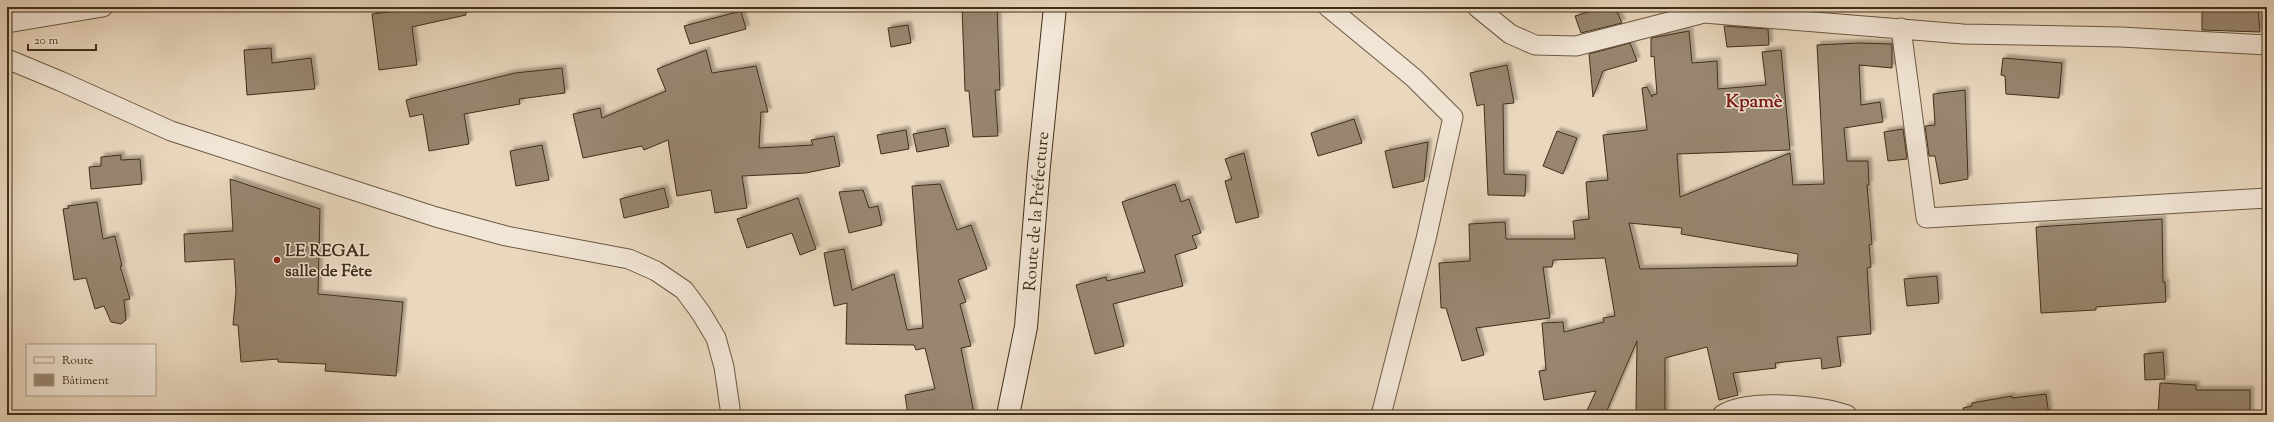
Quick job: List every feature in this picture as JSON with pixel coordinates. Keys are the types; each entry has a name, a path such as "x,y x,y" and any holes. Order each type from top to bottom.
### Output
{"street":[{"path":"7,23 103,7"},
{"name":"Route de la Préfecture","path":"1008,415 1026,328 1039,165 1055,7"},
{"path":"1330,9 1353,7"},
{"path":"1476,7 1510,34 1535,45 1576,46 1704,13 1963,34 2122,37 2267,45"},
{"path":"1330,9 1414,78 1453,117 1426,240 1381,415"},
{"path":"1902,28 1926,218 2267,198"},
{"path":"7,60 60,81 171,131 436,218 506,236 629,258 656,270 684,290 701,312 716,338 724,366 732,415"},
{"path":"1722,415 1764,404 1834,411 1847,415"}],"building":[{"path":"426,7 465,7 466,15 412,27 417,65 379,70 372,14"},
{"path":"962,7 997,7 1000,90 995,90 998,136 973,137 969,91 965,91"},
{"path":"1605,7 1615,7 1622,23 1581,33 1575,16"},
{"path":"2202,7 2258,7 2260,32 2202,30"},
{"path":"741,11 746,29 690,44 684,26"},
{"path":"908,25 911,43 891,47 888,28"},
{"path":"1724,26 1768,29 1769,45 1727,47"},
{"path":"1689,31 1692,63 1717,61 1718,89 1766,85 1762,52 1781,50 1790,150 1677,154 1680,197 1790,153 1793,185 1824,184 1817,45 1859,43 1892,44 1892,68 1859,65 1861,105 1880,102 1883,122 1844,128 1847,161 1868,161 1869,185 1867,185 1872,244 1869,245 1871,267 1867,268 1871,334 1837,337 1841,366 1822,369 1821,358 1775,363 1776,368 1733,373 1738,395 1719,400 1707,347 1665,358 1665,415 1642,415 1642,411 1636,411 1637,341 1605,415 1585,415 1596,391 1544,400 1539,371 1546,370 1542,323 1563,322 1564,332 1604,322 1603,318 1615,316 1605,258 1553,260 1552,267 1543,267 1550,318 1476,328 1484,355 1462,361 1446,308 1441,308 1439,263 1470,261 1469,224 1505,222 1506,239 1575,239 1573,221 1589,219 1586,182 1608,180 1603,135 1647,130 1642,88 1647,87 1652,97 1652,95 1657,94 1654,56 1651,57 1651,38","holes":["1629,223 1682,228 1681,234 1798,254 1797,266 1640,269"]},
{"path":"1630,43 1637,61 1603,71 1593,97 1589,54"},
{"path":"271,48 272,63 311,58 315,89 247,95 244,50"},
{"path":"706,50 712,73 756,66 768,112 761,112 759,148 813,145 811,140 834,136 840,166 806,173 742,176 747,208 715,213 711,190 677,196 668,140 644,150 642,146 583,158 573,114 600,108 602,118 666,91 657,69"},
{"path":"2003,58 2062,63 2059,98 2006,94 2005,76 2001,75"},
{"path":"1507,65 1514,103 1503,104 1504,174 1526,175 1525,196 1488,195 1484,104 1477,106 1470,73"},
{"path":"562,68 565,93 519,99 520,104 464,114 469,144 429,151 423,114 410,117 406,100 515,73"},
{"path":"1965,90 1968,179 1940,184 1935,156 1929,156 1925,126 1935,125 1933,94"},
{"path":"1354,119 1362,143 1318,156 1311,133"},
{"path":"945,128 949,146 917,152 913,134"},
{"path":"1903,129 1907,159 1888,161 1884,132"},
{"path":"906,130 909,149 881,154 877,135"},
{"path":"1557,131 1577,138 1563,174 1543,166"},
{"path":"1428,142 1424,181 1393,188 1385,151"},
{"path":"542,145 549,180 516,186 510,151"},
{"path":"1244,153 1259,217 1236,223 1225,181 1232,179 1225,159"},
{"path":"121,155 121,160 140,159 142,184 91,189 89,167 101,166 101,157"},
{"path":"230,179 320,209 318,294 403,302 396,376 325,371 326,364 278,362 278,359 241,362 238,325 233,325 236,291 234,259 185,262 184,234 233,231"},
{"path":"940,184 957,230 971,225 987,269 958,280 966,302 960,304 971,346 961,348 974,413 964,415 908,415 905,395 935,389 925,348 916,350 914,345 846,344 847,303 834,306 824,253 844,249 852,290 894,274 907,330 923,328 912,186"},
{"path":"1175,184 1181,202 1189,199 1201,233 1192,236 1197,248 1175,255 1183,286 1113,304 1124,346 1095,354 1076,285 1106,277 1107,281 1145,272 1122,202"},
{"path":"664,188 669,207 624,218 620,199"},
{"path":"863,190 869,208 878,206 882,225 849,233 839,192"},
{"path":"798,198 816,249 800,255 792,233 747,248 737,219"},
{"path":"97,202 103,239 115,236 122,266 120,266 130,299 124,300 126,320 121,324 111,322 104,306 95,309 86,278 74,280 63,209 69,208 68,206"},
{"path":"2162,219 2163,282 2165,282 2166,302 2096,307 2096,310 2041,313 2036,227"},
{"path":"1937,276 1939,303 1907,306 1904,279"},
{"path":"2163,352 2165,379 2145,380 2144,354"},
{"path":"2160,383 2196,385 2196,390 2250,390 2250,415 2158,415"},
{"path":"2046,394 2049,415 1964,415 1963,408 1972,406 1972,403 2012,396 2012,398"}],"place":[{"name":"LE REGAL salle de Fête","path":"277,260"}],"district":[{"name":"Kpamè","path":"1754,100"}]}
